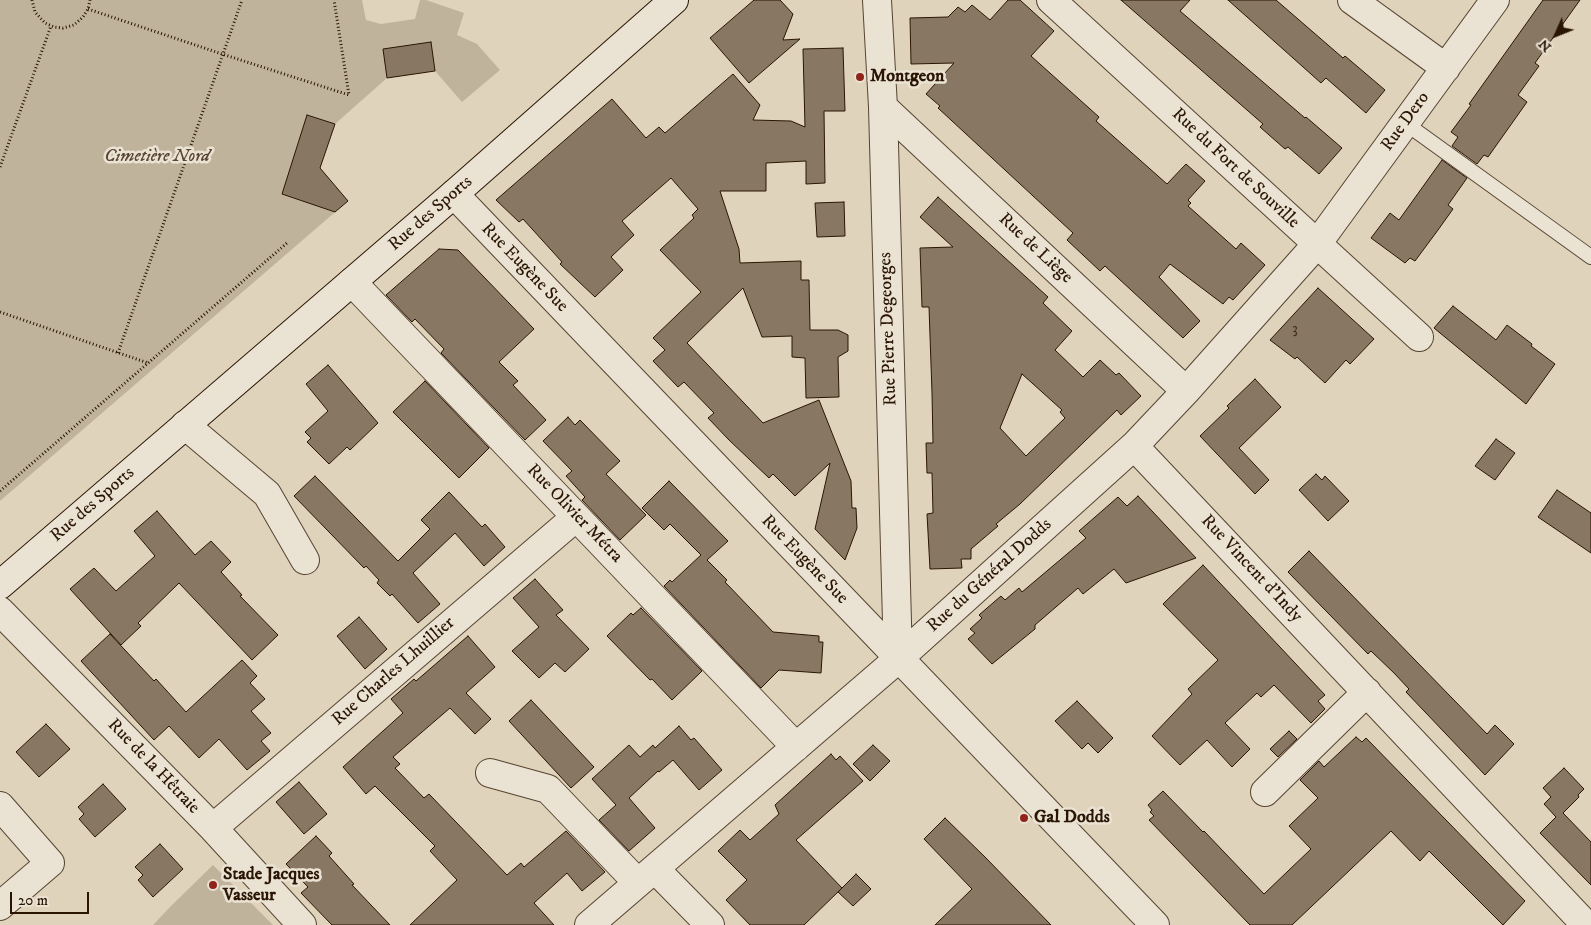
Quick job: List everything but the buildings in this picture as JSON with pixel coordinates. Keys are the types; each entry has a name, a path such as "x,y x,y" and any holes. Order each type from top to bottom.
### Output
{"street":[{"name":"Rue des Sports","path":"0,585 454,194 674,0"},
{"name":"Rue Pierre Degeorges","path":"877,0 883,107 898,658"},
{"path":"1352,0 1446,68"},
{"name":"Rue Dero","path":"1317,244 1495,0"},
{"name":"Rue du Fort de Souville","path":"1057,2 1419,337"},
{"name":"Rue de Liège","path":"883,107 1186,391"},
{"name":"Rue Eugène Sue","path":"454,194 1155,925"},
{"name":"Rue du Général Dodds","path":"590,925 898,658 1134,446 1186,391 1317,244"},
{"name":"Rue Olivier Métra","path":"352,282 796,747"},
{"path":"185,425 267,494 304,560"},
{"name":"Rue Vincent d'Indy","path":"1134,446 1586,925"},
{"name":"Rue Charles Lhuillier","path":"213,828 576,517"},
{"name":"Rue de la Hêtraie","path":"0,611 213,828 302,925"},
{"path":"1265,792 1367,692"},
{"path":"490,773 548,789 647,876 710,925"},
{"path":"0,806 50,863 0,906"}],"lane":[{"path":"1405,123 1591,257"}],"path":[{"path":"32,0 35,12 40,18 51,26 63,28 74,25 84,17 90,0"},
{"path":"118,353 242,0"},
{"path":"88,8 349,95 334,0"},
{"path":"0,167 51,26"},
{"path":"0,491 287,244"},
{"path":"0,312 149,363"}],"green space":[{"name":"Cimetière Nord","path":"0,0 362,0 366,20 381,24 415,19 420,0 426,0 464,13 457,35 477,44 500,70 462,102 435,71 387,78 335,124 320,168 348,201 0,501"},
{"name":"Stade Jacques Vasseur","path":"213,865 273,925 153,925 171,906"}],"place":[{"name":"Montgeon","path":"860,77"},
{"name":"Gal Dodds","path":"1024,818"},
{"name":"Stade Jacques Vasseur","path":"213,885"}]}
